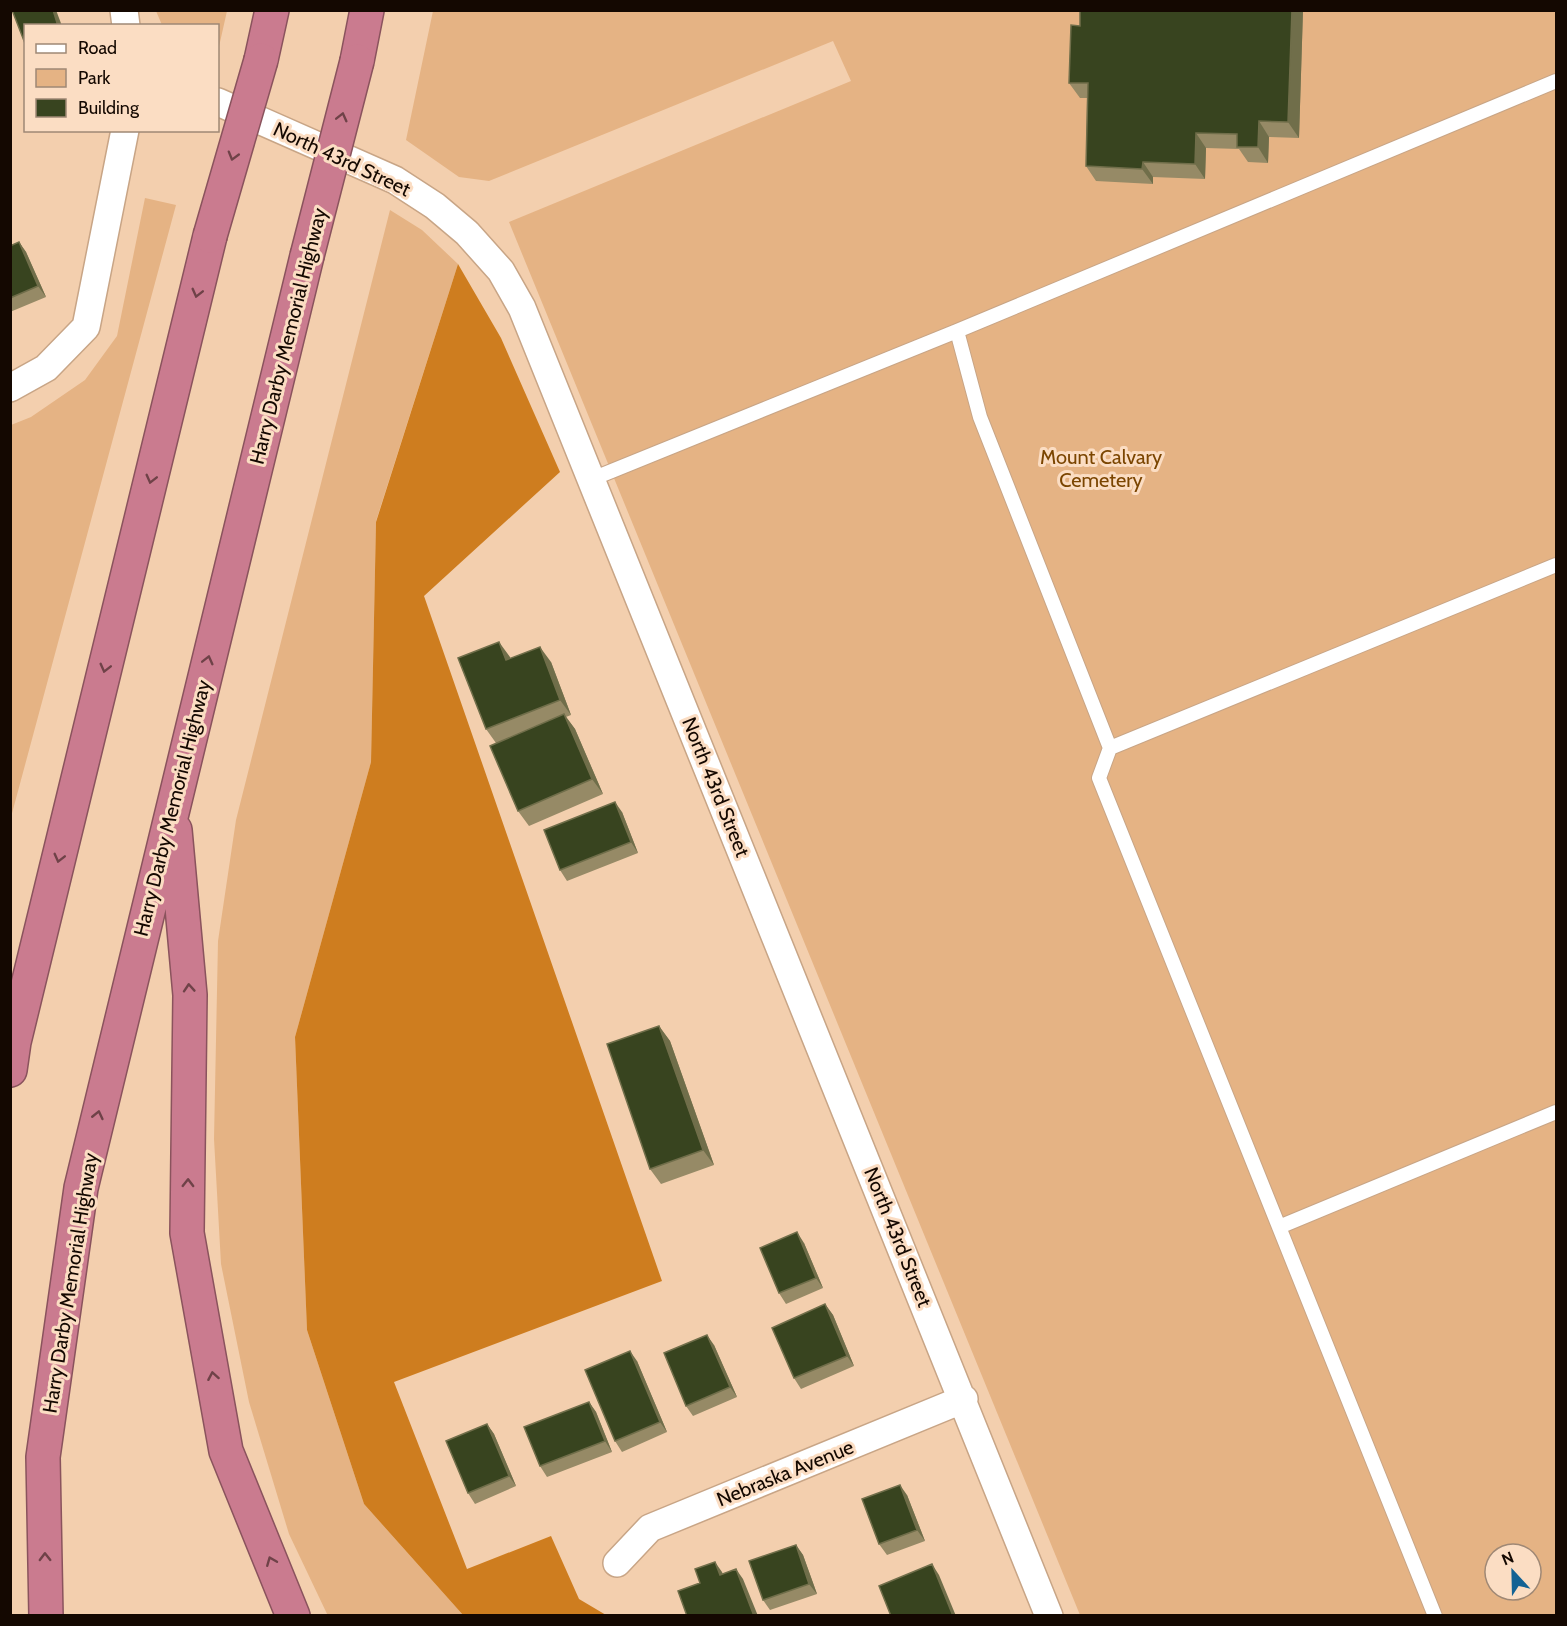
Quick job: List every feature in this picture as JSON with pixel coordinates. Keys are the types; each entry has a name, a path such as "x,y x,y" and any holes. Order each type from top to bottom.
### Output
{"highway":[{"path":"12,1054 210,236 261,60 272,10"},
{"name":"Harry Darby Memorial Highway","path":"46,1616 43,1457 81,1188 172,806 357,62 367,10"},
{"path":"172,806 190,995 187,1233 226,1451 293,1616"}],"street":[{"name":"North 43rd Street","path":"219,102 394,180 435,206 467,234 501,271 522,308 964,1399 1049,1616"},
{"path":"10,388 46,368 86,327 125,132"},
{"name":"Nebraska Avenue","path":"617,1563 650,1528 964,1399"}],"lane":[{"path":"592,479 957,331 1557,81"},
{"path":"957,331 980,417 1110,748 1099,778 1435,1616"},
{"path":"1110,748 1557,566"},
{"path":"1279,1227 1557,1112"}],"green space":[{"path":"156,11 227,11 219,47 219,24 162,24"},
{"name":"Mount Calvary Cemetery","path":"433,11 1556,11 1556,1615 1080,1615 509,222 851,81 833,41 489,181 459,177 406,140"},
{"path":"145,198 176,205 11,817 11,425 31,417 85,380 117,336"},
{"path":"390,210 422,230 458,264 376,521 371,762 295,1037 307,1330 364,1504 463,1615 328,1616 289,1534 249,1402 221,1264 214,1139 218,941 236,820"}],"shaded area":[{"path":"458,264 501,338 560,472 424,596 662,1281 394,1382 467,1569 551,1536 579,1599 606,1615 463,1615 364,1504 307,1330 295,1037 371,762 376,522"}],"building":[{"path":"12,10 53,10 57,24 24,24 24,41"},
{"path":"1080,10 1292,10 1288,122 1259,121 1258,147 1237,147 1237,134 1196,133 1195,164 1143,162 1142,169 1086,166 1088,83 1069,83 1071,25 1080,26"},
{"path":"19,242 38,286 10,298 10,246"},
{"path":"499,642 506,660 540,647 560,700 486,729 458,658"},
{"path":"564,714 592,779 518,811 490,746"},
{"path":"615,802 631,842 560,870 544,830"},
{"path":"659,1026 703,1150 650,1169 607,1044"},
{"path":"797,1232 816,1278 779,1293 760,1248"},
{"path":"825,1304 847,1356 794,1378 772,1328"},
{"path":"707,1335 730,1387 686,1406 664,1353"},
{"path":"630,1351 660,1422 615,1441 585,1370"},
{"path":"589,1402 605,1441 540,1466 524,1427"},
{"path":"487,1424 509,1476 468,1493 446,1441"},
{"path":"900,1485 917,1530 879,1544 862,1499"},
{"path":"796,1545 809,1584 763,1600 749,1561"},
{"path":"715,1562 720,1575 736,1569 754,1616 687,1616 678,1591 700,1583 695,1569"},
{"path":"932,1564 953,1616 891,1616 879,1586"}]}
